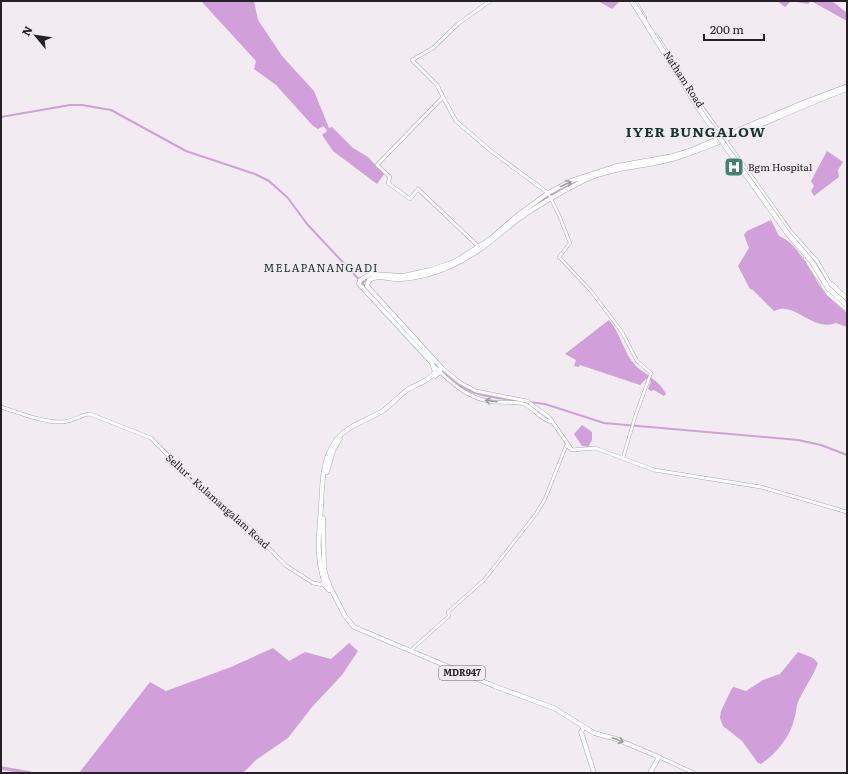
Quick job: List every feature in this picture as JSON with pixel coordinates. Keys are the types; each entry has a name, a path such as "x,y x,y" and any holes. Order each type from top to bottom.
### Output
{"highway":[{"path":"633,1 703,111 794,238 812,258 829,286 847,300"},
{"path":"633,1 701,112 788,234 812,262 828,288 847,307"},
{"path":"804,253 824,288 836,301 847,307"},
{"path":"831,284 847,300"}],"main road":[{"path":"490,1 462,21 433,48 412,60 437,85 456,121 491,151 549,196"},
{"name":"Natham Road","path":"633,1 692,100 791,232 816,258 831,284"},
{"path":"446,379 441,370 366,286 371,279 379,277 396,279 410,278 431,274 450,267 487,246 549,196 606,172 670,160 847,88"},
{"path":"443,97 377,165 390,177 388,182 410,199 418,189 479,247"},
{"path":"722,139 673,156 617,166 589,174 549,196 479,247 454,262 430,270 397,276 373,274 360,281 434,366 476,391 516,398 529,402 549,417 572,450 596,448 654,470 761,487 847,512"},
{"name":"Natham Road","path":"722,139 788,234 804,253 831,294 847,307"},
{"path":"434,366 434,375"},
{"path":"345,616 326,583 324,573 322,542 323,513 327,472 333,451 346,432 386,410 407,392 441,370"},
{"path":"434,375 446,379 457,388 482,400 524,404 546,421 552,422"},
{"path":"515,403 516,398"},
{"name":"Sellur - Kulamangalam Road","path":"1,407 44,420 61,422 75,420 84,415 90,414 149,436 192,480 252,530 280,561 306,578 318,583 326,583"},
{"name":"MDR947","path":"326,583 345,616 354,627 494,686 554,708 594,733 616,739 694,773"},
{"path":"582,726 583,729 581,732 594,773"},
{"path":"650,773 659,757"}],"street":[{"path":"549,196 570,243 559,257 591,291 622,332 637,361 651,373 633,421 623,458"},
{"path":"411,650 449,616 448,612 484,580 505,555 545,498 566,446 572,450"}],"shaded area":[{"path":"201,1 254,1 258,20 282,56 314,91 329,128 332,127 353,148 368,157 384,174 377,184 333,151 322,135 327,131 324,126 318,129 313,126 276,85 254,69 256,61"},
{"path":"598,1 620,1 612,9"},
{"path":"777,1 791,1 785,7"},
{"path":"791,1 811,1 808,4"},
{"path":"811,1 832,1 847,13 847,21"},
{"path":"827,151 843,162 838,170 839,177 814,196 811,191 814,186 811,181"},
{"path":"771,220 779,236 792,245 804,259 822,289 847,313 847,327 836,323 829,325 815,322 790,310 782,309 774,311 753,290 750,289 738,266 749,248 744,235 747,231"},
{"path":"609,320 630,359 638,368 659,384 666,394 664,396 654,390 651,391 648,389 651,381 646,379 640,385 580,365 579,367 574,366 576,360 565,354"},
{"path":"582,425 592,432 592,440 588,447 582,446 574,434"},
{"path":"349,643 358,651 342,675 312,707 288,738 256,760 243,773 79,773 150,682 166,691 231,667 273,648 289,661 305,652 331,659"},
{"path":"798,652 813,658 818,663 798,702 795,718 786,739 772,755 761,764 758,763 742,741 723,726 720,718 721,711 732,688 734,687 746,691 763,680 780,674"}],"waterway":[{"path":"1,117 70,105 82,105 111,110 186,151 255,174 269,181 288,198 307,224 367,288"},
{"path":"530,209 552,194 582,179"},
{"path":"362,283 374,275"},
{"path":"441,370 449,378 465,389 482,395 512,400"},
{"path":"529,402 545,404 604,423 798,440 821,445 847,455"},
{"path":"1,768 30,773"}],"place":[{"name":"Bgm Hospital","path":"734,167"}],"district":[{"name":"IYER BUNGALOW","path":"696,132"},
{"name":"MELAPANANGADI","path":"321,268"}]}
